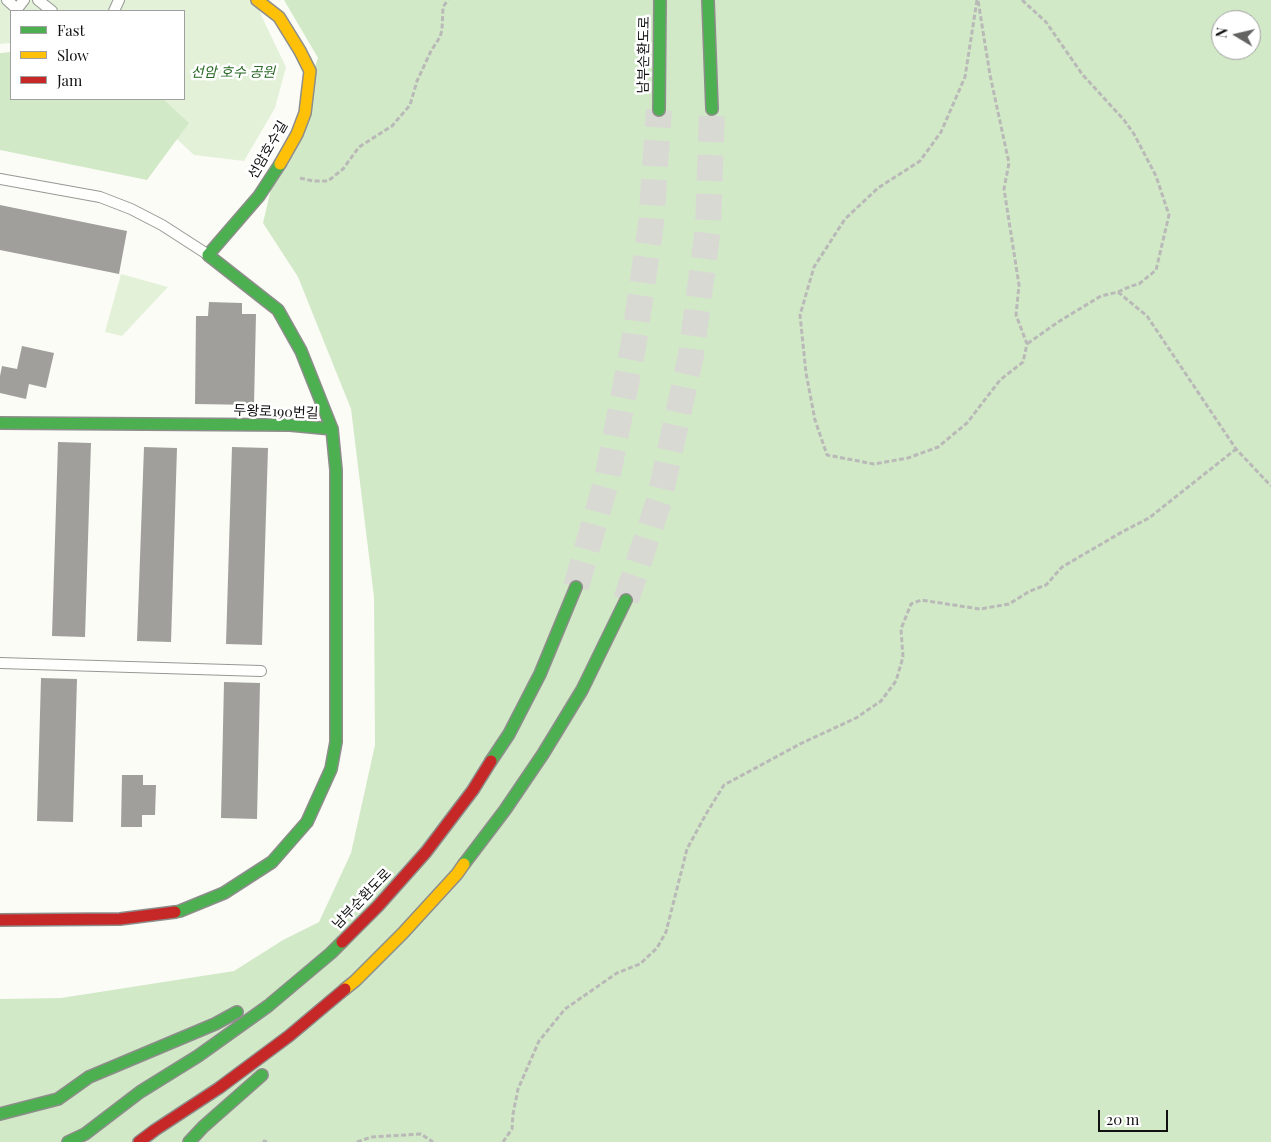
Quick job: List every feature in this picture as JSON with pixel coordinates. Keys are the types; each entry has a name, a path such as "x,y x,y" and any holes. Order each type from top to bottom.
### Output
{"main road":[{"name":"선암호수길","path":"208,255 259,196 297,134 305,113 310,71 300,50 279,16 257,0"},
{"name":"남부순환도로","path":"659,110 660,0"},
{"path":"708,0 712,109"},
{"name":"두왕로190번길","path":"0,424 290,425 332,429 301,351 278,310 208,255"},
{"path":"0,920 120,919 180,911 224,893 272,862 307,822 330,769 336,742 336,470 332,429"},
{"name":"남부순환도로","path":"68,1142 85,1134 140,1092 205,1051 268,1006 331,953 378,906 426,852 473,790 509,734 540,674 576,587"},
{"path":"294,1046 351,991 457,874 505,810 543,754 582,690 626,600"},
{"path":"139,1142 219,1088 289,1036 355,981 403,933"},
{"path":"0,1114 58,1099 89,1077 215,1024 290,982 331,953"},
{"path":"189,1142 273,1066"}],"lane":[{"path":"7,0 17,9 24,0"},
{"path":"38,0 51,10"},
{"path":"0,178 100,197 131,209 208,255"},
{"path":"0,664 261,671"}],"path":[{"path":"283,159 299,178 328,181 343,168 359,147 392,126 410,105 417,81 440,37 443,7 448,0"},
{"path":"978,0 990,75 1009,164 1004,189 1019,285 1016,315 1027,344 1023,362 1000,380 967,423 938,447 908,458 874,464 827,455 813,410 806,373 800,315 814,267 845,219 878,188 920,161 941,132 966,77 978,0"},
{"path":"1022,0 1046,22 1082,74 1124,120 1134,134 1156,176 1169,215 1156,270 1139,284 1101,296 1058,322 1027,344"},
{"path":"1118,292 1148,316 1236,449 1271,486"},
{"path":"503,1142 512,1129 518,1089 539,1041 565,1009 617,973 640,964 657,948 666,932 687,849 724,785 800,744 856,718 880,701 896,681 903,657 901,629 911,604 921,600 980,610 1009,604 1030,591 1046,585 1062,567 1150,518 1236,449"},
{"path":"357,1142 371,1137 421,1134 433,1142"}],"green space":[{"name":"선암 호수 공원","path":"0,0 256,0 286,67 275,108 244,161 194,155 135,100 185,100 185,10 10,10 10,43 0,44"},
{"path":"284,0 1271,0 1271,1142 0,1142 0,999 61,998 234,971 283,940 319,922 351,853 375,745 374,597 351,409 298,277 263,223 271,189 318,58"},
{"path":"10,52 10,100 164,100 189,123 147,180 0,150 0,53"},
{"path":"121,274 168,287 122,336 105,332"}],"building":[{"path":"0,205 127,231 119,274 0,250"},
{"path":"209,302 242,303 242,314 256,314 254,405 195,404 196,316 208,316"},
{"path":"22,346 54,353 46,388 29,384 26,399 0,393 2,366 17,369"},
{"path":"58,442 91,443 85,637 52,636"},
{"path":"144,447 177,448 171,642 137,641"},
{"path":"232,447 268,448 262,645 226,644"},
{"path":"41,678 77,679 73,822 37,821"},
{"path":"224,682 260,683 257,819 221,818"},
{"path":"122,775 143,775 143,785 156,785 155,815 142,815 142,827 121,827"}],"tunnel":[{"path":"626,600 659,501 691,355 708,228 712,109"},
{"path":"576,587 607,479 633,348 651,224 659,110"}],"traffic: fast":[{"path":"659,110 660,0"},
{"path":"708,0 712,109"},
{"path":"0,423 290,425 332,429 301,351 278,310 208,255 259,196 280,164"},
{"path":"175,912 224,893 272,862 307,822 331,769 336,742 336,470 332,429"},
{"path":"491,761 509,734 540,674 576,587"},
{"path":"464,864 505,810 543,754 582,690 626,600"},
{"path":"68,1142 85,1134 140,1092 198,1056 268,1006 342,942"},
{"path":"0,1114 58,1099 89,1077 215,1024 237,1012"},
{"path":"189,1142 203,1127 262,1075"}],"traffic: slow":[{"path":"257,0 279,17 310,71 305,113 297,134 280,164"},
{"path":"345,989 403,933 464,864"}],"traffic: jam":[{"path":"342,942 378,906 426,852 473,790 491,761"},
{"path":"0,920 120,919 175,912"},
{"path":"139,1142 219,1088 289,1036 345,989"}]}
